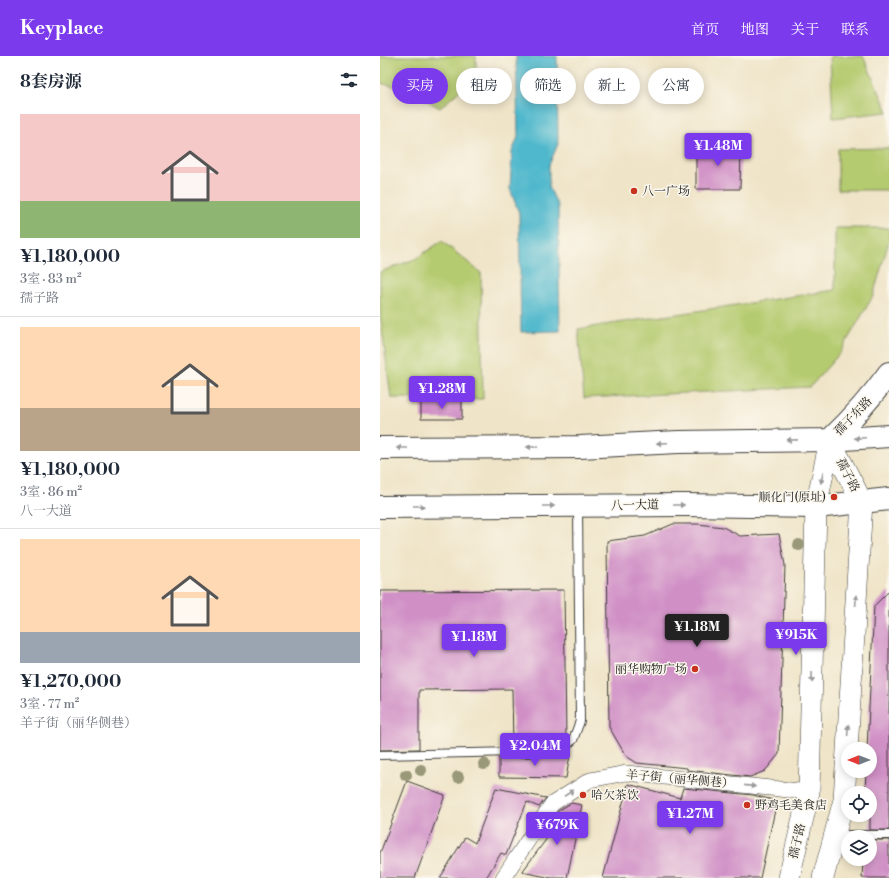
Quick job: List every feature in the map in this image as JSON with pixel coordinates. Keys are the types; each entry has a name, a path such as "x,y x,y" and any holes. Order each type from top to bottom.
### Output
{"highway":[{"name":"孺子东路","path":"830,440 853,419 873,396 889,373"},
{"path":"380,448 580,447 678,442 830,440 889,436"},
{"name":"八一大道","path":"380,507 684,505 816,507 889,499"}],"main road":[{"name":"孺子路","path":"823,878 844,800 862,502 830,440"},
{"name":"孺子路","path":"789,878 809,792 816,507 830,440"}],"street":[{"name":"羊子街（丽华侧巷）","path":"505,878 552,804 590,780 626,773 809,792"}],"lane":[{"path":"380,755 558,751 573,740 580,721 578,506"},
{"path":"834,835 889,835"}],"green space":[{"path":"380,56 476,56 476,68 456,68 456,94 448,101 448,68 392,68 392,86 380,83"},
{"path":"830,56 863,56 888,112 833,118"},
{"path":"433,104 444,104 440,108"},
{"path":"889,148 889,190 838,190 838,149"},
{"path":"835,228 889,228 889,241 873,296 840,353 810,387 584,398 578,329 835,290"},
{"path":"442,241 481,273 483,399 391,398 380,313 380,272 415,259"}],"water":[{"path":"516,56 557,56 557,68 520,68 520,104 558,104 558,144 549,165 549,187 558,206 560,331 521,332 519,213 510,189 512,152 518,137"}],"building":[{"path":"696,146 741,146 740,189 696,189"},
{"path":"421,400 462,400 462,419 421,419"},
{"name":"丽华购物广场","path":"673,524 698,524 723,527 740,536 779,534 785,565 779,754 765,771 750,777 637,763 626,756 609,727 607,541 645,536"},
{"path":"564,590 566,738 556,746 513,747 512,689 419,690 419,749 380,750 380,591"},
{"path":"889,591 889,830 870,830 870,822 877,822 877,786 865,786 866,778 877,778 877,742 867,742 874,606"},
{"path":"566,752 566,755 570,755 566,778 499,777 499,758 558,756"},
{"path":"407,781 445,795 415,878 380,878 380,853"},
{"path":"628,784 680,798 683,788 753,795 777,801 760,878 603,878"},
{"path":"496,788 546,798 539,807 527,802 506,855 501,853 486,878 440,878 465,837 475,843"},
{"path":"571,803 582,805 567,878 552,878 522,872 562,818 555,815 558,811"},
{"path":"877,840 889,840 889,878 862,878 863,866 877,866"}],"place":[{"name":"八一广场","path":"634,191"},
{"name":"顺化门(原址)","path":"834,497"},
{"name":"丽华购物广场","path":"695,669"},
{"name":"哈欠茶饮","path":"583,795"},
{"name":"野鸡毛美食店","path":"747,805"}]}
